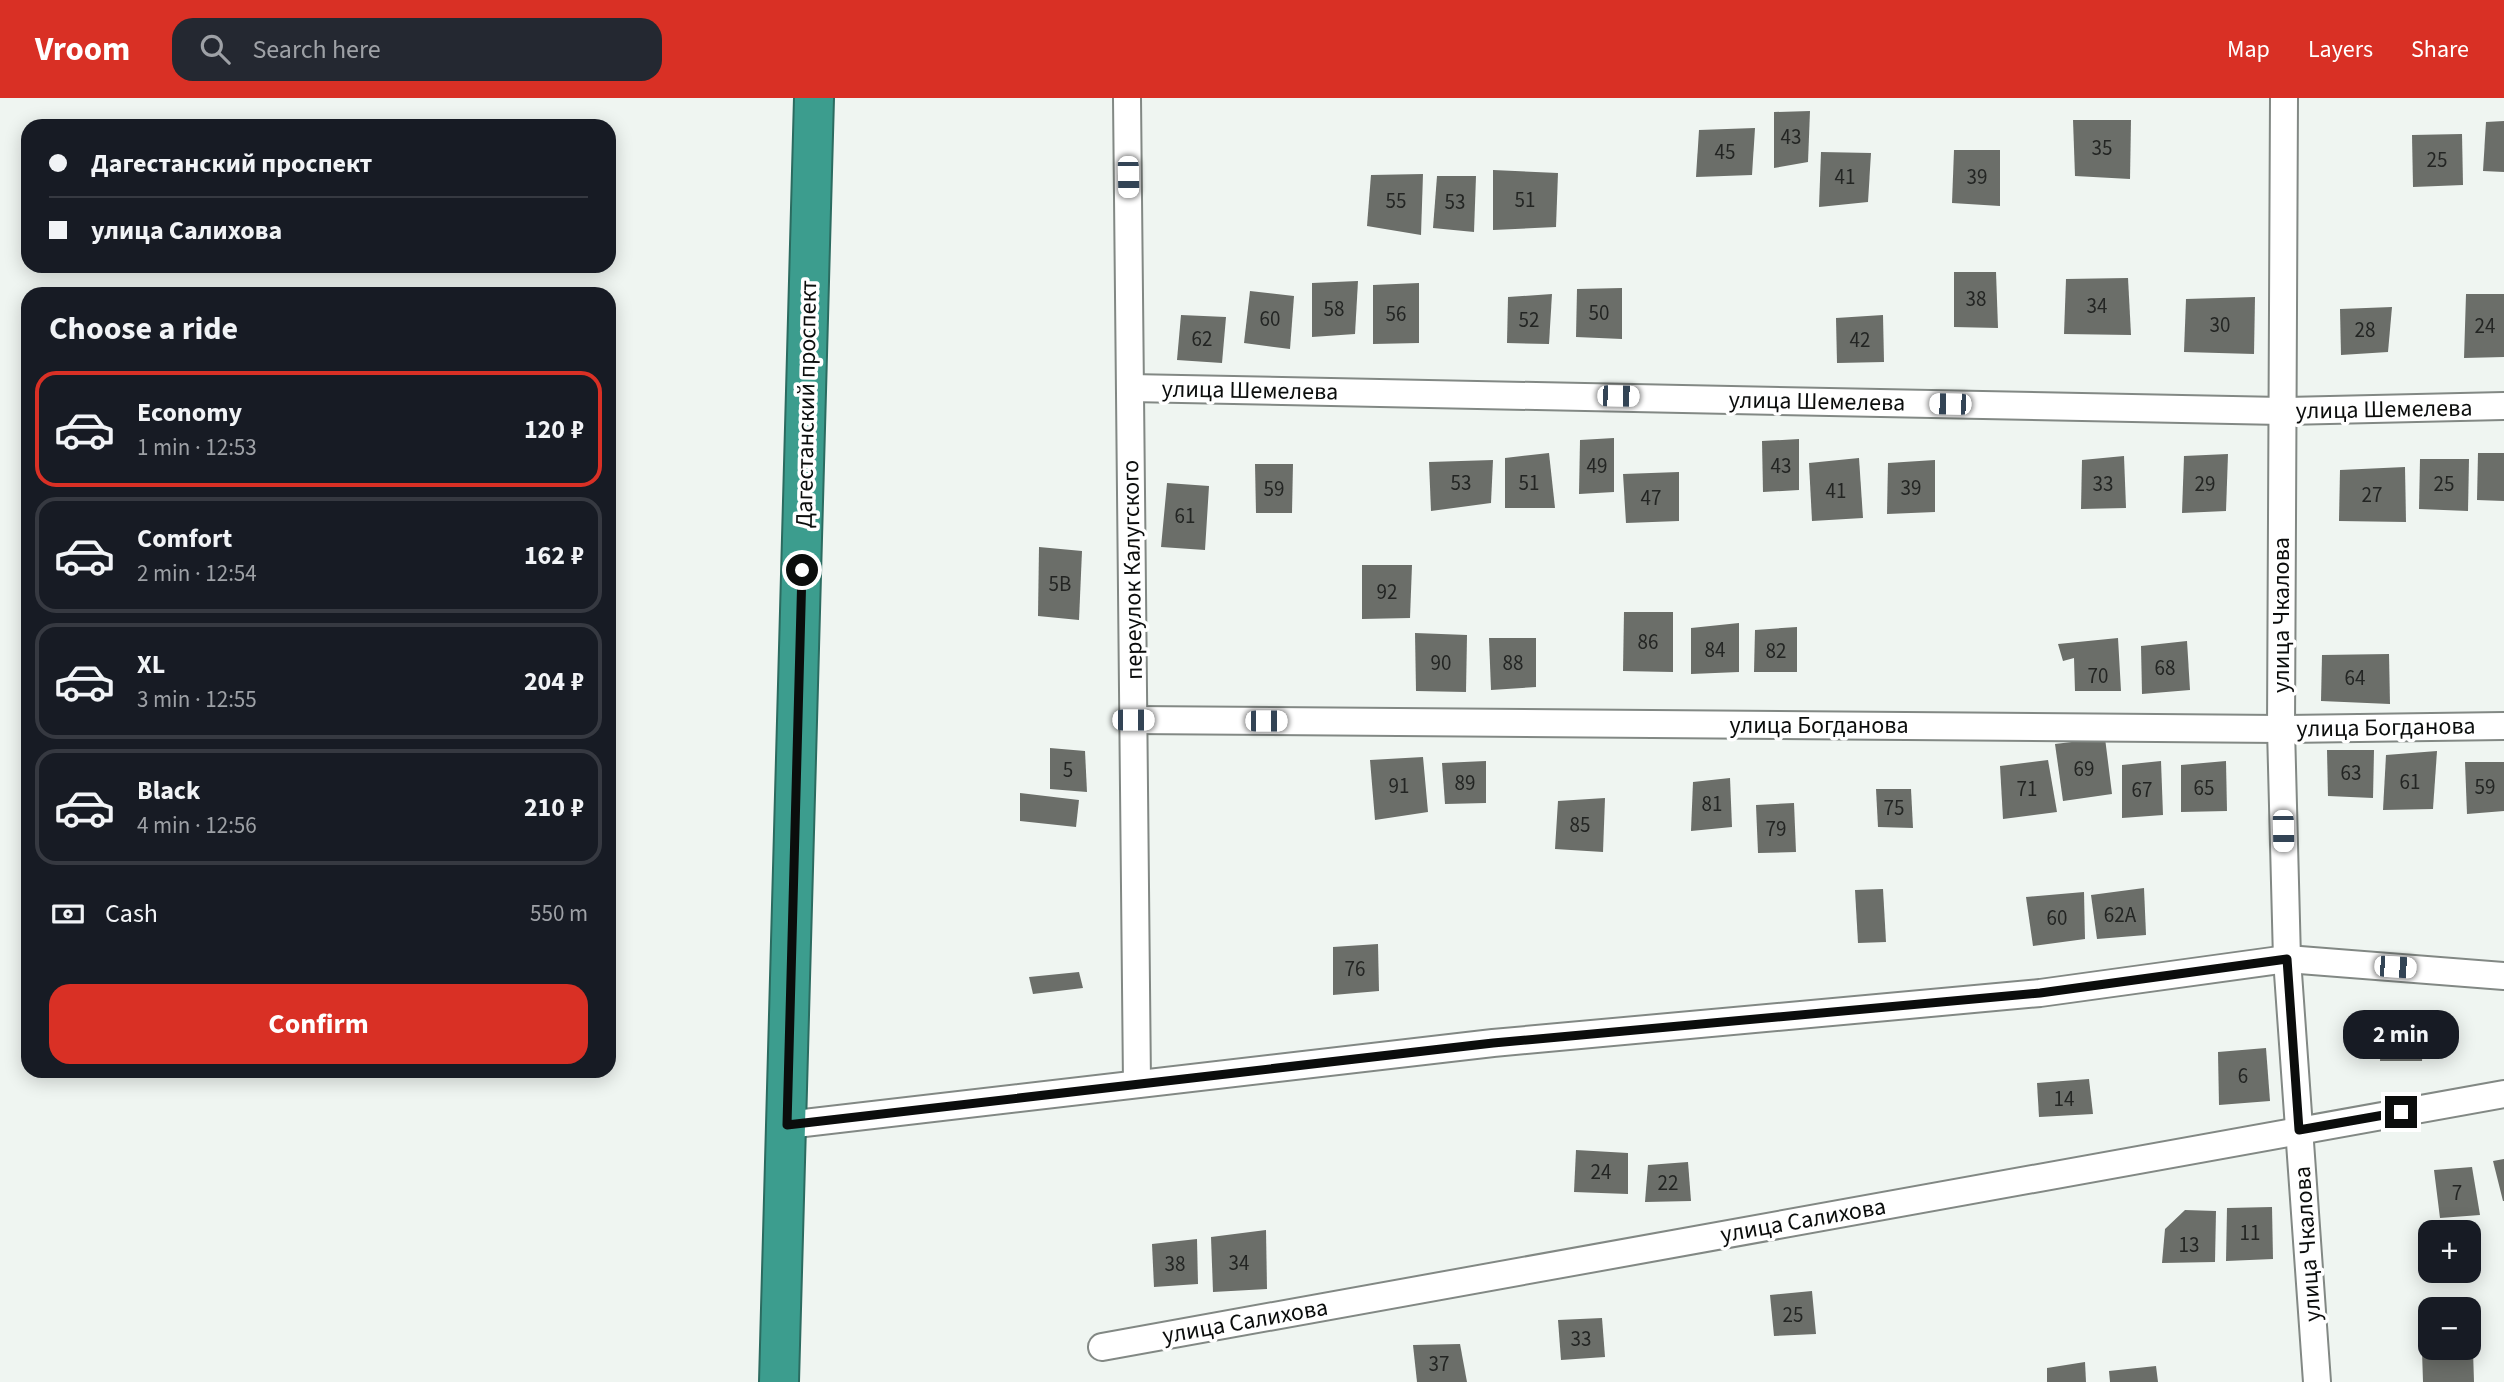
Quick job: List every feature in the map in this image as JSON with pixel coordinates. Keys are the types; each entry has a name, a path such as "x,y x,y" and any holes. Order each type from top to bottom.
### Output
{"highway":[{"name":"Дагестанский проспект","path":"779,1382 814,98"}],"street":[{"name":"переулок Калугского","path":"1127,98 1137,1084"},
{"name":"улица Чкалова","path":"2284,98 2281,729 2287,959 2317,1382"},
{"name":"улица Шемелева","path":"1130,388 2282,411 2504,406"},
{"name":"улица Богданова","path":"1133,720 2281,729 2504,726"},
{"path":"787,1125 1506,1042 2040,993 2287,959 2504,976"},
{"name":"улица Салихова","path":"1102,1347 2504,1094"}],"building":[{"path":"1810,111 1808,162 1774,168 1774,112"},
{"path":"2073,120 2131,120 2130,179 2075,176"},
{"path":"2504,121 2504,172 2483,171 2486,122"},
{"path":"1755,128 1752,175 1696,177 1699,130"},
{"path":"2462,134 2463,185 2413,187 2412,135"},
{"path":"1954,150 2000,150 2000,206 1952,203"},
{"path":"1821,152 1871,153 1868,202 1819,207"},
{"path":"1493,170 1558,173 1556,227 1493,230"},
{"path":"1423,174 1421,235 1367,226 1371,175"},
{"path":"1437,176 1476,176 1474,232 1433,228"},
{"path":"1954,272 1996,272 1998,328 1954,327"},
{"path":"2128,278 2131,335 2064,334 2066,279"},
{"path":"1358,281 1355,334 1312,337 1312,283"},
{"path":"1419,283 1419,343 1373,344 1373,285"},
{"path":"1622,288 1622,339 1576,337 1577,289"},
{"path":"1250,291 1294,296 1290,349 1244,343"},
{"path":"1552,294 1549,344 1507,343 1508,297"},
{"path":"2466,294 2504,294 2504,357 2464,358"},
{"path":"2255,297 2254,354 2184,352 2186,299"},
{"path":"2392,307 2388,352 2341,355 2340,309"},
{"path":"1181,315 1226,317 1222,363 1177,360"},
{"path":"1883,315 1884,362 1837,363 1836,318"},
{"path":"1614,438 1614,492 1579,494 1580,440"},
{"path":"1799,439 1799,490 1763,492 1762,441"},
{"path":"1549,453 1555,508 1505,508 1505,458"},
{"path":"2478,453 2504,453 2504,501 2477,500"},
{"path":"2228,454 2226,511 2182,513 2184,456"},
{"path":"2124,456 2126,508 2081,509 2082,460"},
{"path":"1859,458 1863,518 1812,521 1809,463"},
{"path":"2420,459 2469,459 2468,511 2419,509"},
{"path":"1493,460 1491,503 1431,511 1429,462"},
{"path":"1935,460 1935,512 1887,514 1888,463"},
{"path":"1255,464 1293,464 1292,513 1256,513"},
{"path":"2405,467 2406,522 2339,521 2340,470"},
{"path":"1679,472 1679,521 1626,523 1623,474"},
{"path":"1167,483 1209,486 1205,550 1161,547"},
{"path":"1039,547 1082,551 1079,620 1038,616"},
{"path":"1362,565 1412,565 1410,618 1362,619"},
{"path":"1624,612 1673,612 1673,672 1623,671"},
{"path":"1739,623 1739,672 1691,674 1691,628"},
{"path":"1797,627 1797,672 1754,672 1755,630"},
{"path":"1415,633 1467,635 1466,692 1416,691"},
{"path":"1489,638 1536,638 1536,687 1491,690"},
{"path":"2118,638 2121,691 2075,691 2074,658 2063,661 2058,644"},
{"path":"2187,641 2190,690 2142,694 2141,646"},
{"path":"2389,654 2390,704 2321,701 2322,655"},
{"path":"2105,738 2112,794 2063,801 2055,744"},
{"path":"1050,748 1085,751 1087,792 1050,789"},
{"path":"2327,750 2374,750 2373,798 2328,796"},
{"path":"2437,751 2433,809 2383,810 2386,755"},
{"path":"1423,757 1428,812 1375,820 1370,760"},
{"path":"2048,760 2057,812 2003,819 2000,766"},
{"path":"1486,761 1486,803 1445,804 1442,763"},
{"path":"2161,761 2163,815 2122,818 2122,765"},
{"path":"2226,761 2227,811 2181,812 2181,765"},
{"path":"2465,762 2504,762 2504,811 2467,814"},
{"path":"1730,778 1732,827 1691,831 1693,782"},
{"path":"1876,789 1911,789 1913,828 1878,827"},
{"path":"1020,793 1079,800 1076,827 1020,821"},
{"path":"1605,798 1603,852 1555,849 1558,801"},
{"path":"1794,803 1796,852 1758,853 1756,805"},
{"path":"2144,888 2146,935 2097,939 2091,895"},
{"path":"1883,889 1886,942 1858,943 1855,890"},
{"path":"2084,892 2085,939 2033,946 2026,897"},
{"path":"1378,944 1379,991 1333,995 1333,947"},
{"path":"1079,972 1083,988 1033,994 1029,977"},
{"path":"2424,1022 2422,1061 2380,1061 2382,1023"},
{"path":"2266,1048 2270,1101 2219,1105 2218,1052"},
{"path":"2089,1079 2093,1114 2039,1117 2037,1083"},
{"path":"1576,1150 1628,1153 1628,1194 1574,1192"},
{"path":"2504,1159 2504,1201 2503,1201 2493,1161"},
{"path":"1688,1162 1691,1201 1645,1202 1648,1165"},
{"path":"2472,1167 2480,1215 2440,1218 2434,1170"},
{"path":"2272,1207 2273,1259 2226,1261 2227,1208"},
{"path":"2185,1210 2216,1211 2215,1262 2162,1263 2165,1229"},
{"path":"1266,1230 1267,1289 1213,1292 1211,1237"},
{"path":"1197,1239 1198,1284 1154,1287 1152,1244"},
{"path":"1812,1291 1816,1334 1774,1336 1770,1295"},
{"path":"1602,1318 1605,1357 1561,1360 1558,1320"},
{"path":"1460,1344 1467,1382 1417,1382 1413,1345"},
{"path":"2422,1360 2473,1360 2474,1382 2423,1382"},
{"path":"2085,1362 2086,1382 2047,1382 2047,1368"},
{"path":"2156,1366 2158,1382 2110,1382 2109,1371"}],"route":[{"path":"802,570 787,1125 1493,1043 2040,993 2287,959 2299,1130 2401,1112"}]}
